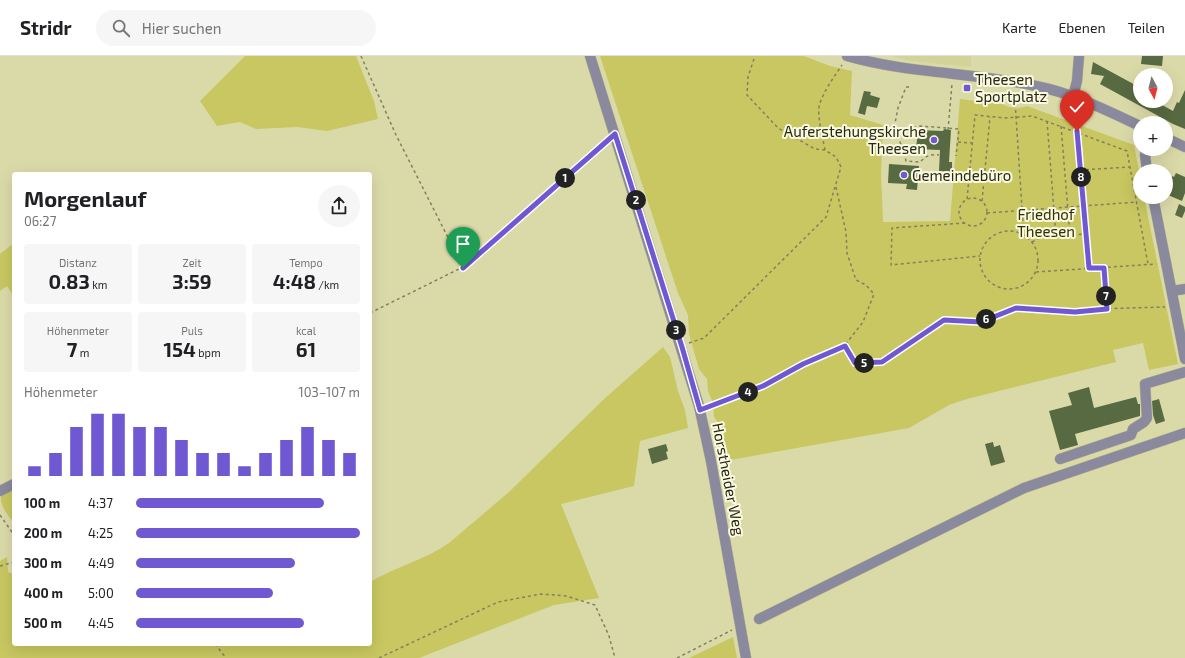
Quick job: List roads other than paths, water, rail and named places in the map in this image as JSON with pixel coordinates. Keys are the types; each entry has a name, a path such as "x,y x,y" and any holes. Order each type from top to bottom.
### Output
{"street":[{"name":"Horstheider Weg","path":"590,56 682,347 700,410 711,461 746,658"},
{"path":"848,56 886,66 1017,82 1053,90 1073,96 1133,123"},
{"path":"1073,96 1077,81 1079,56"},
{"path":"1173,141 1185,147"},
{"path":"1154,204 1185,359"},
{"path":"1172,291 1185,289"},
{"path":"1060,459 1130,436 1133,429 1144,422 1147,418 1145,384 1185,372"},
{"path":"759,618 1024,488 1185,433"},
{"path":"1130,436 1135,449"},
{"path":"1070,456 1076,470"},
{"path":"0,491 12,485"}],"place":[{"name":"Theesen Sportplatz","path":"967,88"},
{"name":"Auferstehungskirche Theesen","path":"934,140"},
{"name":"Gemeindebüro","path":"904,175"}],"park label":[{"name":"Friedhof Theesen","path":"1046,222"}]}
